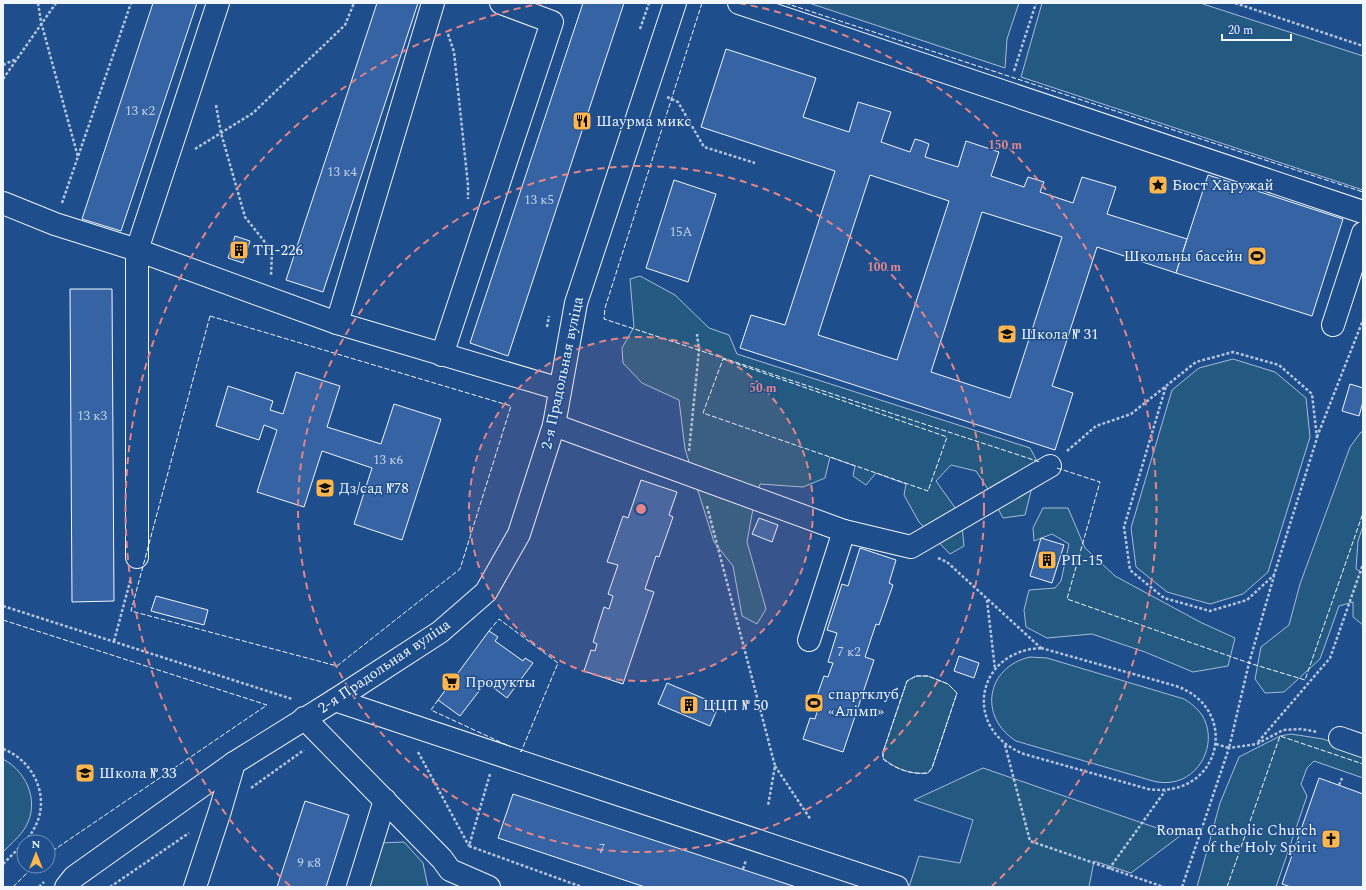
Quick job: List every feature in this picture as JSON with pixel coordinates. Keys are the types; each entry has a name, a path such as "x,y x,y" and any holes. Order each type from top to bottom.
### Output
{"street":[{"path":"137,557 137,250 218,3"},
{"path":"337,323 433,3"},
{"path":"442,355 552,22 501,3"},
{"name":"2-я Прадольная вуліца","path":"57,883 74,877 234,763 299,709 335,700 440,632 486,592 519,534 554,426 576,303 675,3"},
{"path":"739,3 1363,212"},
{"path":"3,203 55,224 137,250 337,323 560,389"},
{"path":"1333,325 1363,233"},
{"path":"554,426 844,531 911,547 1050,466"},
{"path":"809,640 844,531"},
{"path":"335,700 897,887"},
{"path":"299,709 442,859 450,870 489,887"},
{"path":"1340,738 1363,746"},
{"path":"195,887 234,763"},
{"path":"358,887 385,800"}],"path":[{"path":"38,3 41,22 78,158"},
{"path":"3,79 41,22 56,3"},
{"path":"55,224 131,3"},
{"path":"164,169 252,113 345,25 354,3"},
{"path":"1007,93 1036,3"},
{"path":"1235,3 1363,46"},
{"path":"447,31 454,52 468,185 468,200"},
{"path":"3,65 16,59"},
{"path":"661,94 678,102 704,147 755,163"},
{"path":"216,105 221,133 245,217 272,251 270,298"},
{"path":"1182,887 1229,748 1249,663 1274,575 1317,438 1363,320"},
{"path":"688,459 699,350 697,334"},
{"path":"1050,466 1096,426 1131,414 1196,362 1233,352 1278,365 1312,394 1317,438"},
{"path":"1166,386 1124,527 1130,570 1164,598 1210,611 1247,600 1274,575"},
{"path":"700,478 775,766 811,820"},
{"path":"911,547 947,562 1041,648"},
{"path":"114,642 137,557"},
{"path":"1257,744 1330,658 1363,564"},
{"path":"987,600 995,669"},
{"path":"3,606 114,642 299,709"},
{"path":"1041,648 1186,689 1195,695 1209,711 1213,720 1216,731 1216,744 1210,761 1198,778 1189,784 1164,791 1148,790 1014,750 997,738 986,719 984,698 989,678 995,669 1010,656 1020,651 1041,648"},
{"path":"403,722 469,846 582,887"},
{"path":"1216,744 1229,748 1257,744 1283,730 1301,729 1325,733 1340,738"},
{"path":"1005,745 1030,842 1164,887"},
{"path":"3,749 12,752 24,761 33,773 39,787 41,802 39,817 32,834"},
{"path":"768,806 775,766"},
{"path":"469,846 491,773"},
{"path":"1339,785 1342,778"},
{"path":"1109,869 1164,791"},
{"path":"3,864 16,852"},
{"path":"39,887 57,883"}],"shaded area":[{"path":"809,3 1019,3 1007,39 1005,68"},
{"path":"1042,3 1200,3 1363,56 1363,190 1021,77"},
{"path":"640,276 675,295 709,328 729,335 737,354 1030,448 1038,463 1025,515 1003,518 976,471 951,465 936,481 961,516 964,546 950,554 919,522 904,495 906,484 876,473 866,485 853,476 855,466 830,457 825,478 803,487 760,484 752,514 747,542 766,609 757,624 742,616 733,566 714,542 685,449 679,400 642,383 623,363 622,348 634,327 630,279"},
{"path":"1233,359 1275,372 1306,398 1310,437 1268,572 1243,594 1210,604 1167,592 1136,567 1131,528 1172,390 1199,368"},
{"path":"1361,432 1363,432 1363,526 1358,541 1356,569 1363,573 1363,625 1353,617 1353,602 1339,606 1320,659 1284,692 1265,693 1255,679 1261,647 1289,625 1300,584 1350,447"},
{"path":"1043,508 1068,508 1085,548 1115,576 1200,622 1235,638 1228,666 1193,672 1145,652 1092,634 1047,638 1026,627 1024,610 1029,590 1055,588 1061,581 1069,544 1052,534 1034,541 1033,528"},
{"path":"1030,657 1047,658 1184,699 1200,712 1206,724 1208,744 1201,763 1186,777 1174,782 1159,782 1016,741 1004,731 996,719 992,707 992,694 996,682 1004,671 1015,662"},
{"path":"916,676 928,676 948,684 957,693 932,768 928,773 910,772 898,768 883,758 883,752 907,681"},
{"path":"1291,734 1323,739 1363,752 1363,778 1314,761 1307,768 1301,784 1307,796 1276,887 1197,887 1220,803 1239,757 1280,736"},
{"path":"3,759 12,765 26,781 30,791 31,811 23,831 20,834 16,834 16,839 3,852"},
{"path":"983,768 1180,836 1131,873 1094,861 1089,887 909,887 919,856 960,863 973,820 914,800"},
{"path":"404,842 423,863 428,887 368,887 380,843"}],"building":[{"path":"153,3 197,3 121,231 82,219"},
{"path":"377,3 418,3 323,292 286,280"},
{"path":"583,3 624,3 508,356 470,343"},
{"path":"726,49 816,78 803,117 849,132 858,102 891,112 881,142 910,152 915,139 922,141 929,144 925,157 958,167 966,141 999,152 991,176 1024,187 1028,177 1044,182 1040,192 1073,203 1082,177 1116,187 1107,214 1187,239 1176,273 1097,247 1052,386 1073,393 1055,450 740,348 751,315 785,325 835,171 701,127","holes":["870,175 949,201 897,360 818,335","982,212 1062,237 1010,398 931,372"]},
{"name":"Школьны басейн","path":"1208,175 1343,219 1312,316 1176,273"},
{"path":"674,180 716,194 688,282 646,268"},
{"name":"ТП-226","path":"235,236 250,241 243,263 228,258"},
{"path":"70,289 112,289 114,601 72,602"},
{"path":"296,372 340,386 327,427 381,444 394,404 441,419 402,540 354,524 372,468 322,451 304,507 257,492 277,430 264,425 259,440 216,426 228,386 273,401 270,410 283,414"},
{"path":"1350,384 1363,388 1363,402 1359,416 1342,411"},
{"path":"641,480 677,492 669,515 673,517 659,557 656,556 645,589 654,592 623,684 584,671 591,650 595,651 597,644 593,642 604,607 609,609 613,596 608,594 618,565 607,562 623,516 628,518"},
{"path":"759,518 778,525 772,542 752,534"},
{"name":"РП-15","path":"1041,538 1064,545 1052,583 1030,576"},
{"path":"860,548 896,560 889,583 893,585 879,625 876,624 865,657 874,660 843,752 803,739 810,718 815,719 817,712 812,710 824,676 828,677 833,663 828,662 837,633 827,630 842,584 848,586"},
{"path":"156,596 208,610 204,625 151,611"},
{"path":"489,631 498,637 495,641 523,661 525,658 533,663 507,698 486,682 460,716 438,700"},
{"path":"959,656 979,663 974,678 954,671"},
{"name":"ЦЦП № 50","path":"667,683 719,705 710,726 658,704"},
{"name":"Roman Catholic Church of the Holy Spirit","path":"1319,778 1363,794 1363,887 1291,887 1282,884"},
{"path":"513,794 796,887 645,887 498,838"},
{"path":"305,801 349,815 326,887 277,887"}],"fence":[{"path":"702,3 605,308 604,319 1040,462"},
{"path":"785,3 1363,192"},
{"path":"210,316 511,406 460,569 337,666 131,611 210,316"},
{"path":"723,359 947,437 928,491 703,413 723,359"},
{"path":"1057,468 1100,482 1067,599 1249,663 1305,680 1363,513"},
{"path":"489,631 499,619 558,663 521,752 520,751"},
{"path":"3,620 267,705 56,849"},
{"path":"916,676 928,676 948,684 957,693 932,768 928,773 910,772 893,766 883,759 883,752 907,681 916,676"},
{"path":"438,700 431,710 511,747"},
{"path":"1227,887 1280,736 1363,764"},
{"path":"13,887 26,874"}],"place":[{"name":"Шаурма микс","path":"582,121"},
{"name":"Бюст Харужай","path":"1158,185"},
{"name":"ТП-226","path":"239,250"},
{"name":"Школьны басейн","path":"1257,256"},
{"name":"Школа № 31","path":"1007,334"},
{"name":"Дз/сад №78","path":"325,488"},
{"name":"РП-15","path":"1047,560"},
{"name":"Продукты","path":"451,682"},
{"name":"спартклуб «Алімп»","path":"814,703"},
{"name":"ЦЦП № 50","path":"689,705"},
{"name":"Школа № 33","path":"85,773"},
{"name":"Roman Catholic Church of the Holy Spirit","path":"1331,839"}]}
